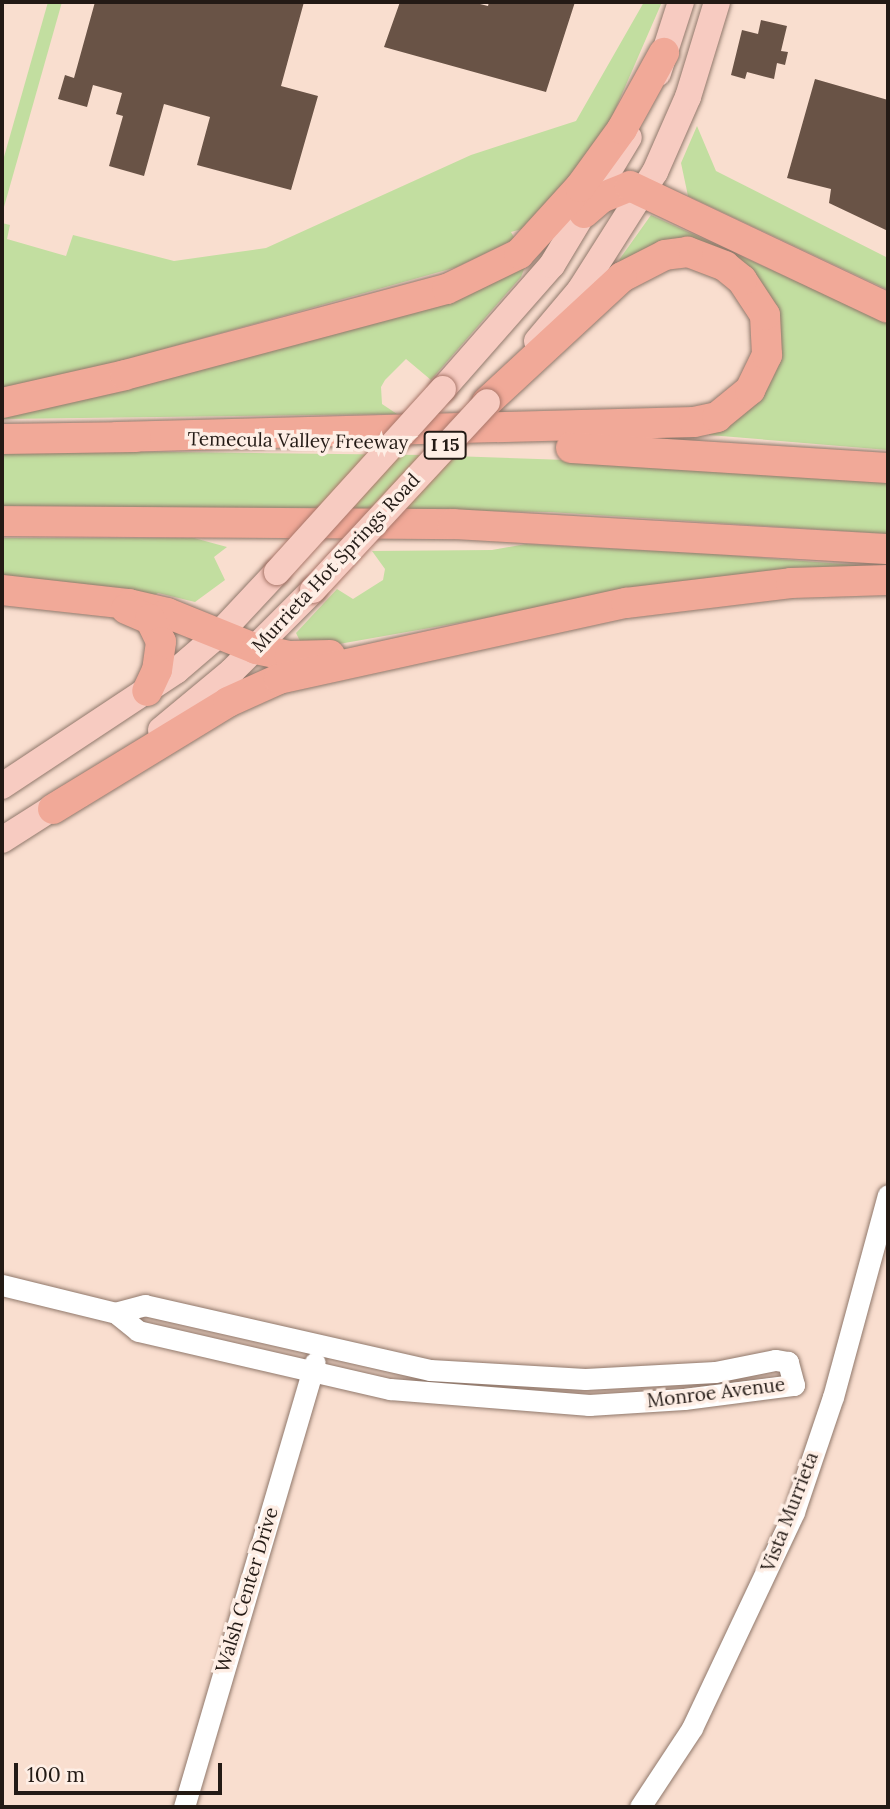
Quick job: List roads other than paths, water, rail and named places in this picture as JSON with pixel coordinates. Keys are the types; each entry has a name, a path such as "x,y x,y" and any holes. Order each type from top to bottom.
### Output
{"highway":[{"path":"2,403 125,376 447,289 519,254 542,232 608,148 664,53"},
{"path":"584,213 616,190 630,187 643,191 888,308"},
{"path":"117,437 694,422 717,417 750,390 767,355 765,315 749,289 725,266 688,252 664,255 622,277 487,402"},
{"name":"Temecula Valley Freeway","path":"2,439 117,437 657,450 888,468"},
{"path":"2,521 453,524 631,530 888,549"},
{"path":"2,590 93,597 167,612 256,649 312,658 479,632 694,593 791,583 888,580"},
{"path":"93,597 150,619 157,630 161,657 147,691"},
{"path":"52,809 250,690 279,679 479,632"}],"main road":[{"name":"Murrieta Hot Springs Road","path":"2,786 147,691 218,635 443,389 552,265 650,97 681,2"},
{"name":"Murrieta Hot Springs Road","path":"2,840 52,809 191,706 256,649 487,402 580,290 643,191 688,97 716,2"}],"street":[{"name":"Vista Murrieta","path":"640,1807 692,1728 794,1512 832,1397 888,1195"},
{"name":"Monroe Avenue","path":"2,1285 116,1313 138,1331 312,1374 390,1390 589,1405 684,1399 794,1385 788,1363 775,1360 715,1373 585,1379 430,1370 145,1305 116,1313"},
{"name":"Walsh Center Drive","path":"184,1807 321,1346"}]}
